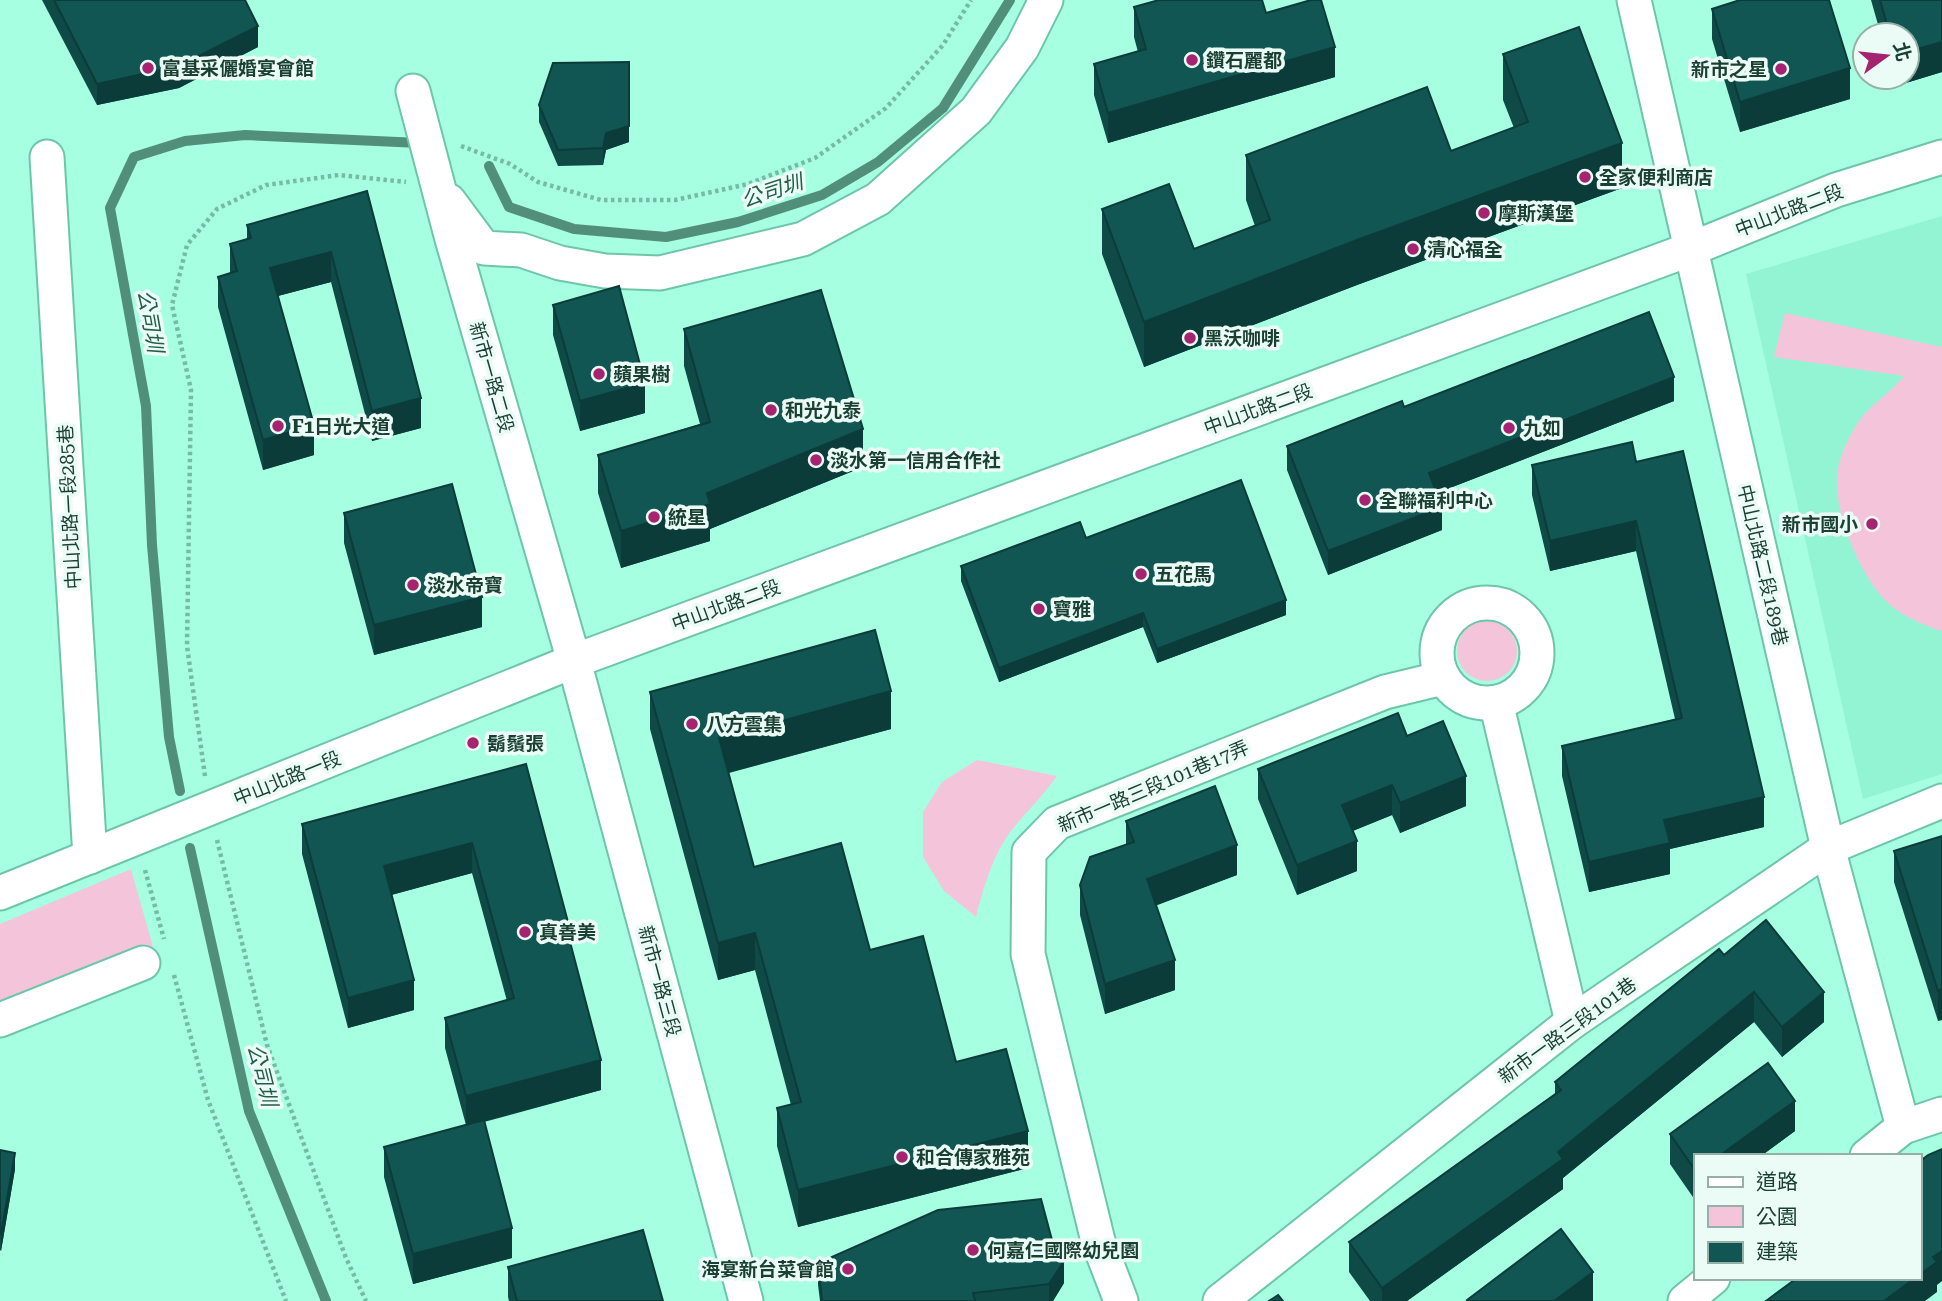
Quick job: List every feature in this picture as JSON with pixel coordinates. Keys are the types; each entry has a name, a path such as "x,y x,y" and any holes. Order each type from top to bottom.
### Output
{"street":[{"path":"438,185 484,248 521,250 560,263 605,271 660,273 803,239 878,199 976,111 1022,48 1046,0"},
{"name":"中山北路二段189巷","path":"1634,0 1828,848 1903,1127"},
{"name":"新市一路二段","path":"413,91 574,661"},
{"name":"中山北路一段285巷","path":"47,157 90,857"},
{"name":"中山北路二段","path":"574,661 1691,249 1836,190 1942,158"},
{"path":"1486,603 1503,606 1518,615 1529,627 1536,644 1532,674 1523,687 1511,697 1496,702 1481,703 1466,699 1453,690 1443,678 1437,662 1437,645 1443,628 1454,615 1469,606 1486,603"},
{"name":"中山北路一段","path":"0,893 574,661"},
{"name":"新市一路三段","path":"574,661 746,1301"},
{"name":"新市一路三段101巷17弄","path":"1121,1301 1101,1253 1028,954 1030,852 1057,822 1385,692 1443,678"},
{"path":"1496,702 1572,1022"},
{"name":"新市一路三段101巷","path":"1220,1301 1572,1022 1828,848 1942,802"},
{"path":"0,1020 160,958"},
{"path":"1869,1154 1903,1127 1942,1114"},
{"path":"1685,1301 1711,1280"}],"path":[{"path":"424,132 510,164 538,182 601,200 676,200 748,184 815,158 886,108 943,46 971,0"},
{"path":"366,1301 346,1258 267,1045 209,810 187,646 191,390 172,305 187,245 218,209 266,186 339,175 438,185"},
{"path":"136,839 160,958 208,1100 286,1301"}],"shaded area":[{"name":"新市國小","path":"1942,216 1942,774 1863,799 1746,274"}],"green space":[{"path":"1785,313 1942,347 1942,631 1907,616 1891,606 1878,592 1855,553 1839,505 1838,471 1847,442 1870,408 1904,376 1774,357"},
{"path":"1487,621 1504,626 1512,634 1517,651 1512,668 1504,676 1487,681 1470,676 1462,668 1457,651 1462,634 1470,626"},
{"path":"977,760 1057,776 1004,841 989,872 976,917 944,891 923,857 923,812 942,782"},
{"path":"131,869 153,947 0,1009 0,924"}],"building":[{"name":"富基采儷婚宴會館","path":"54,0 245,0 258,26 179,66 97,84"},
{"path":"1159,0 1262,0 1266,13 1311,0 1321,0 1335,47 1108,113 1094,64 1146,49 1134,7"},
{"name":"新市之星","path":"1740,0 1829,0 1850,68 1740,102 1712,9"},
{"path":"1880,0 1942,0 1942,42 1921,48 1921,21 1886,21"},
{"path":"1579,27 1622,143 1144,322 1102,209 1169,184 1194,249 1270,220 1246,155 1427,87 1451,151 1528,122 1503,54"},
{"path":"629,62 629,126 606,133 603,148 558,150 539,105 553,63"},
{"path":"367,191 421,398 372,411 331,252 270,268 314,425 263,440 218,277 237,271 230,244 251,238 247,225"},
{"name":"蘋果樹","path":"619,286 645,383 580,401 553,305"},
{"path":"821,290 863,429 707,493 710,504 621,531 598,455 710,422 684,329"},
{"path":"1649,312 1674,377 1429,473 1442,507 1328,551 1287,446 1402,401 1404,407"},
{"path":"1632,442 1636,462 1683,451 1764,797 1664,820 1670,843 1589,862 1562,746 1682,718 1636,521 1550,541 1532,465"},
{"path":"1241,480 1286,600 1157,649 1143,613 999,668 961,566 1080,522 1086,538"},
{"name":"淡水帝寶","path":"452,484 482,597 374,625 344,513"},
{"path":"875,630 891,691 719,738 754,867 841,843 870,950 923,936 956,1062 1006,1049 1028,1131 798,1190 777,1108 801,1102 755,933 718,943 650,692"},
{"path":"1398,713 1407,736 1443,721 1466,776 1400,803 1392,785 1342,805 1357,841 1297,865 1258,769"},
{"path":"526,764 601,1060 466,1096 445,1018 514,998 472,843 384,866 414,980 348,998 302,824"},
{"path":"1215,786 1237,845 1147,879 1175,960 1105,984 1080,885 1090,857 1134,842 1126,821"},
{"path":"1942,836 1942,989 1938,991 1894,851"},
{"path":"1766,920 1824,992 1782,1027 1754,992 1558,1152 1563,1159 1382,1288 1349,1242 1561,1090 1555,1082 1719,949 1724,955"},
{"path":"1768,1063 1795,1101 1722,1154 1694,1154 1694,1169 1670,1134"},
{"path":"484,1120 512,1228 413,1254 384,1147"},
{"path":"1942,1149 1942,1251 1933,1257 1937,1262 1921,1274 1921,1160"},
{"path":"0,1150 15,1153 1,1234 0,1234"},
{"name":"何嘉仁國際幼兒園","path":"1041,1199 1052,1240 1064,1261 1049,1284 973,1293 975,1301 822,1301 818,1263 938,1210"},
{"path":"1561,1229 1593,1272 1554,1301 1467,1300"},
{"path":"643,1230 663,1301 517,1301 508,1267"},
{"path":"1794,1280 1912,1280 1884,1301 1766,1301"},
{"path":"1278,1295 1283,1301 1269,1301"}],"waterway":[{"name":"公司圳","path":"489,166 509,207 574,229 666,237 738,222 822,195 878,162 943,108 1010,0"},
{"name":"公司圳","path":"180,791 169,737 152,545 146,406 110,208 134,157 185,141 245,135 420,143"},
{"name":"公司圳","path":"190,848 249,1111 326,1301"}],"place":[{"name":"鑽石麗都","path":"1192,60"},
{"name":"富基采儷婚宴會館","path":"148,68"},
{"name":"新市之星","path":"1781,69"},
{"name":"全家便利商店","path":"1585,177"},
{"name":"摩斯漢堡","path":"1484,213"},
{"name":"清心福全","path":"1413,249"},
{"name":"黑沃咖啡","path":"1190,338"},
{"name":"蘋果樹","path":"599,374"},
{"name":"和光九泰","path":"771,410"},
{"name":"F1日光大道","path":"278,426"},
{"name":"九如","path":"1509,428"},
{"name":"淡水第一信用合作社","path":"816,460"},
{"name":"全聯福利中心","path":"1365,500"},
{"name":"統星","path":"654,517"},
{"name":"新市國小","path":"1872,524"},
{"name":"五花馬","path":"1141,574"},
{"name":"淡水帝寶","path":"413,585"},
{"name":"寶雅","path":"1039,609"},
{"name":"八方雲集","path":"692,724"},
{"name":"鬍鬚張","path":"473,743"},
{"name":"真善美","path":"525,932"},
{"name":"和合傳家雅苑","path":"902,1157"},
{"name":"何嘉仁國際幼兒園","path":"973,1250"},
{"name":"海宴新台菜會館","path":"848,1269"}]}
